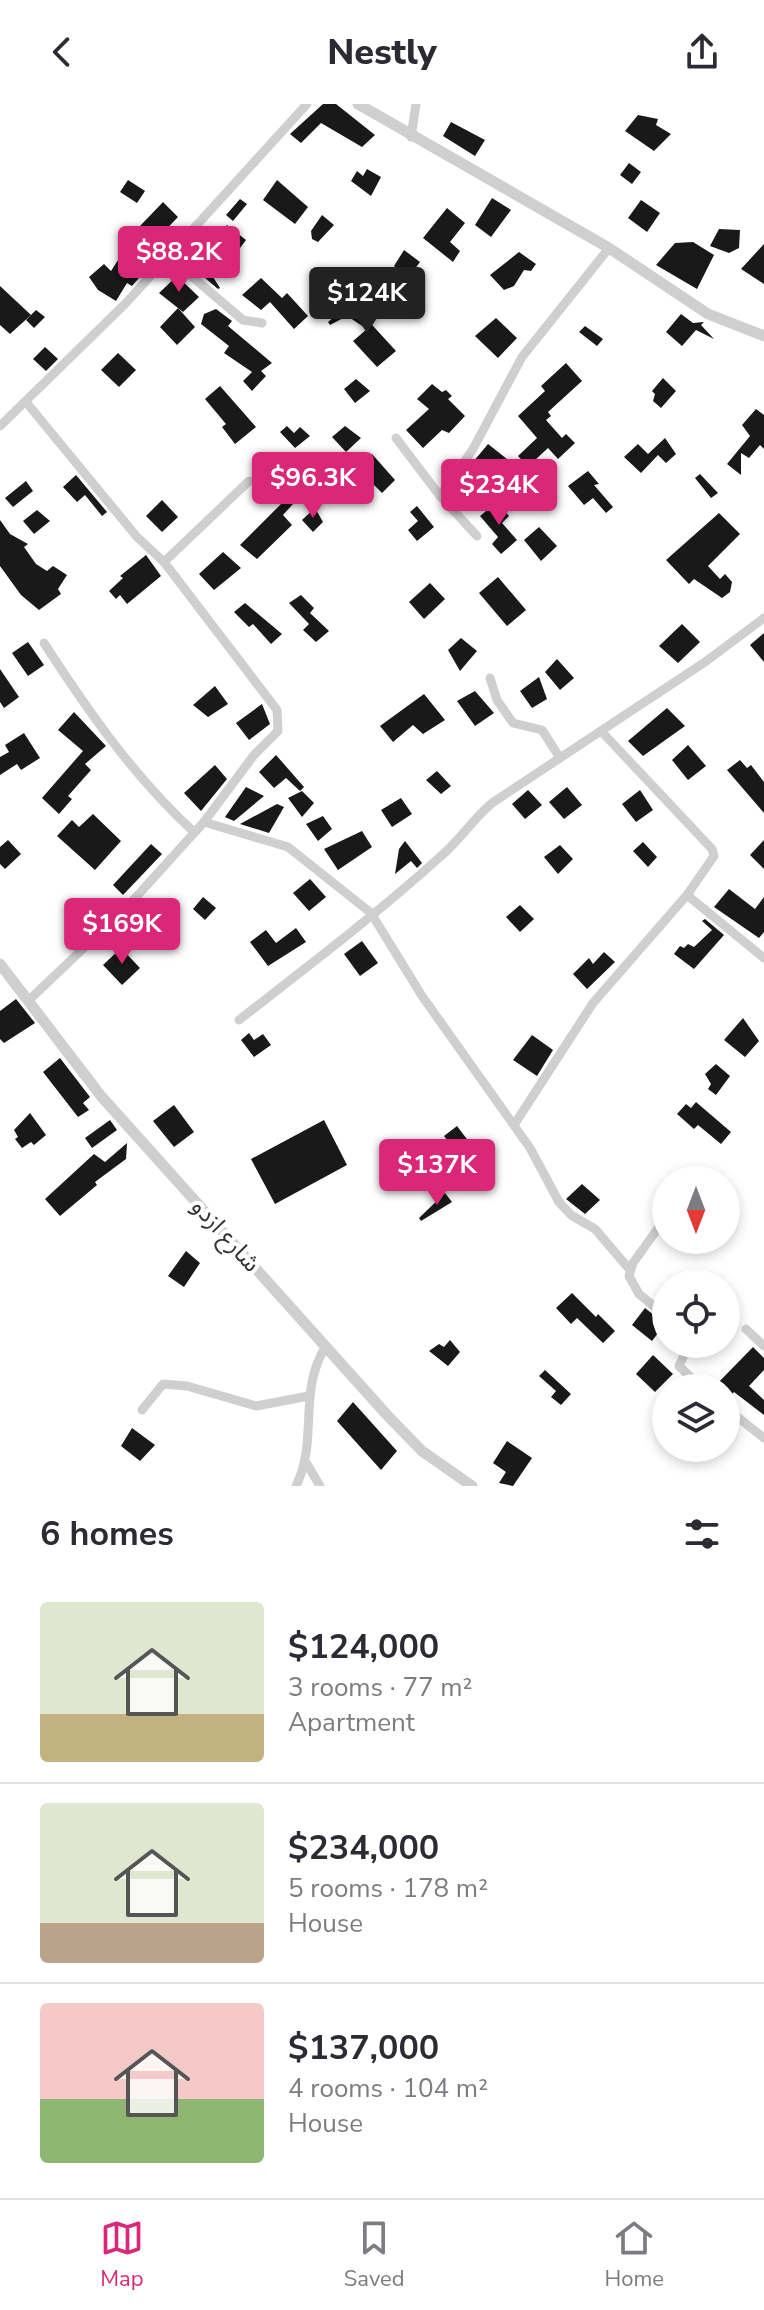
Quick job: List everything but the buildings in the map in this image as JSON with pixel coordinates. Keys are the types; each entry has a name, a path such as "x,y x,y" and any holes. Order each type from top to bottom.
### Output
{"street":[{"path":"0,426 169,257 307,104"},
{"path":"358,104 609,248 708,314 764,336"},
{"path":"411,137 416,104"},
{"path":"440,496 473,449 522,357 609,248"},
{"path":"169,257 243,320 262,323"},
{"path":"26,402 137,537 164,562 277,710 280,720 278,731 254,755 204,822 128,906 28,1001"},
{"path":"396,438 440,496 477,536"},
{"path":"164,562 249,481"},
{"path":"239,1020 445,853 492,803 764,618"},
{"path":"44,643 121,755 157,799 194,832"},
{"path":"490,678 497,700 513,723 542,730 560,758"},
{"path":"514,1125 593,1003 712,863 712,849 601,731"},
{"path":"204,822 288,847 371,913 422,996 514,1125 559,1202 571,1215 595,1229 630,1270 631,1283 639,1294 652,1305"},
{"path":"687,895 764,958"},
{"name":"شارع ازدو","path":"2,971 101,1096 326,1346 422,1451 472,1486"},
{"path":"630,1270 652,1238"},
{"path":"746,1329 764,1346"},
{"path":"296,1486 307,1464 309,1396 315,1364 326,1346"},
{"path":"683,1358 679,1366 687,1374"},
{"path":"142,1410 163,1384 187,1386 256,1406 309,1396"},
{"path":"740,1419 764,1438"},
{"path":"307,1464 320,1486"}]}
